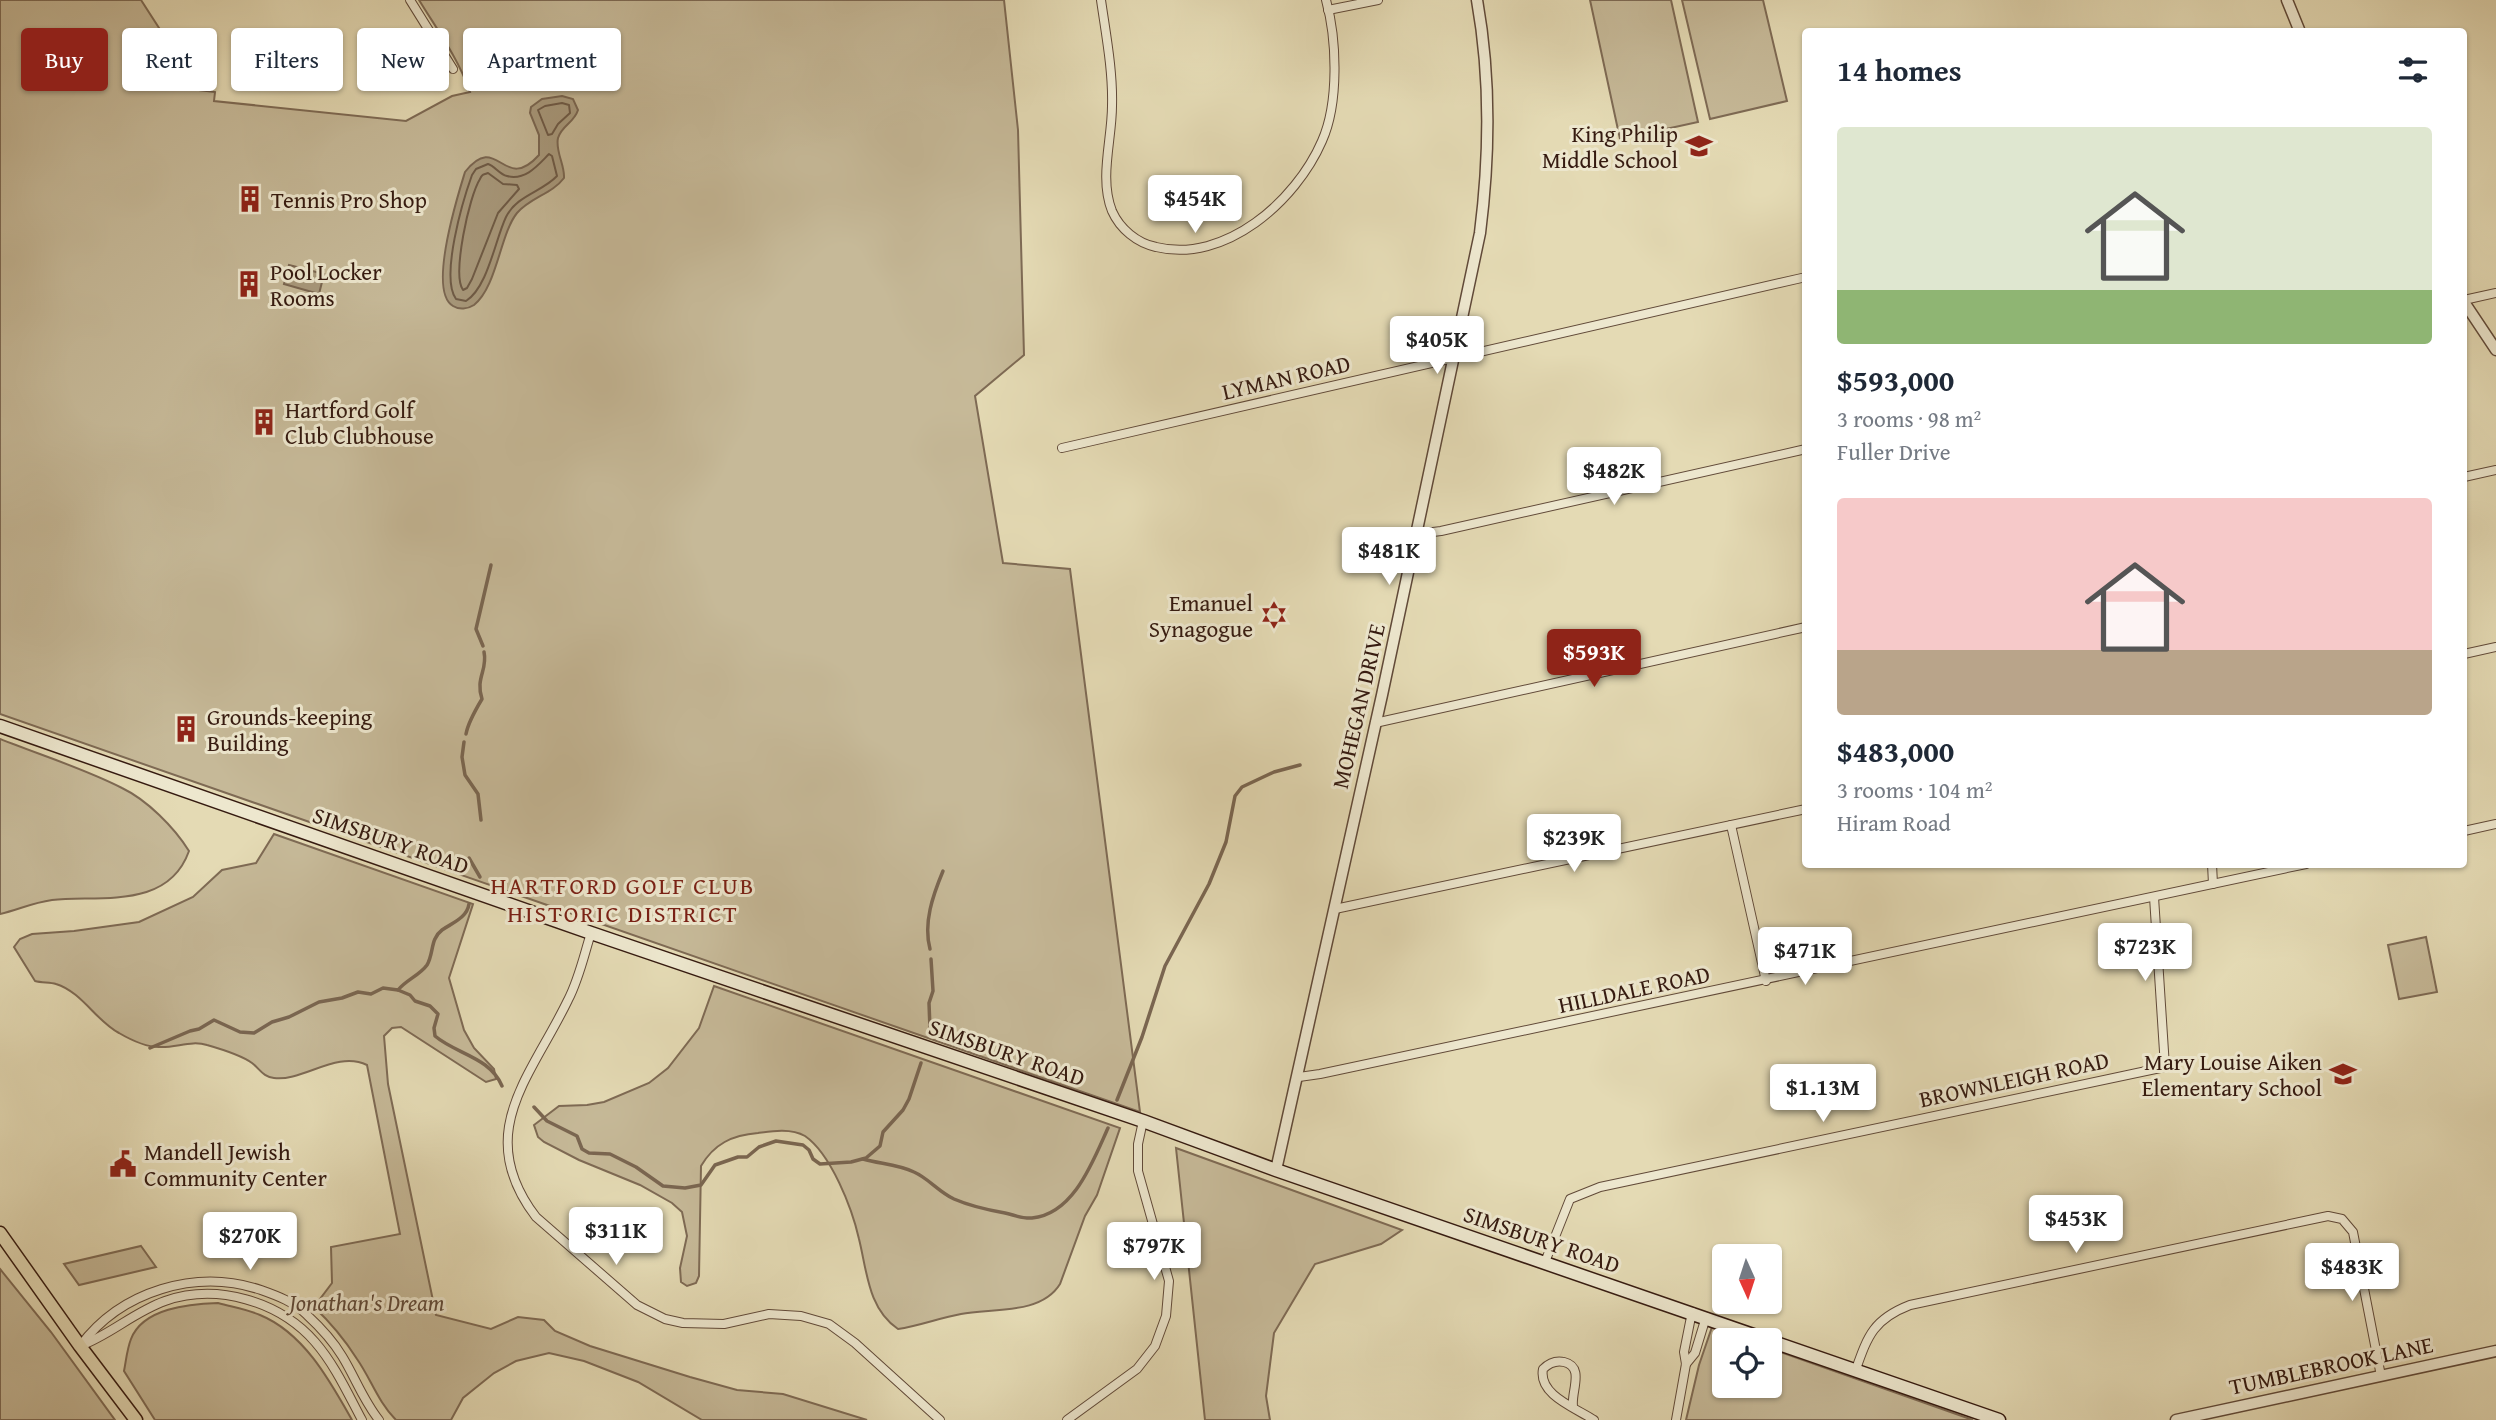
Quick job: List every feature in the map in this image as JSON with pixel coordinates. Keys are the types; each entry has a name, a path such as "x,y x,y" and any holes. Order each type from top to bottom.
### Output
{"main road":[{"name":"SIMSBURY ROAD","path":"0,726 1999,1420"},
{"path":"0,1233 136,1420"}],"street":[{"path":"410,0 453,69"},
{"path":"1101,0 1112,105 1107,191 1113,213 1128,233 1145,245 1171,251 1195,250 1250,226 1286,197 1306,170 1323,141 1332,108 1335,78 1326,0"},
{"path":"1328,10 1378,0"},
{"name":"MOHEGAN DRIVE","path":"1276,1170 1417,534 1480,233 1488,174 1489,103 1477,0"},
{"path":"2287,0 2298,28"},
{"name":"LYMAN ROAD","path":"1062,448 1802,278"},
{"path":"2467,300 2496,293"},
{"path":"2467,306 2496,351"},
{"path":"1417,534 1441,531 1802,450"},
{"path":"2467,476 2496,470"},
{"path":"1375,723 1802,628"},
{"path":"2467,653 2496,647"},
{"path":"1335,909 1802,810"},
{"path":"2467,830 2496,824"},
{"path":"1731,825 1766,981"},
{"path":"2212,868 2213,884"},
{"name":"HILLDALE ROAD","path":"1298,1077 1766,981 2287,868"},
{"name":"BROWNLEIGH ROAD","path":"1545,1262 1570,1199 1600,1187 2165,1067 2154,897"},
{"path":"591,933 574,987 521,1087 509,1125 509,1165 527,1206 536,1217 637,1305 652,1313 665,1319 697,1324 724,1324 769,1314 801,1316 829,1324 855,1343 940,1420"},
{"path":"1067,1420 1138,1369 1155,1346 1166,1316 1169,1280 1138,1171 1138,1144 1143,1121"},
{"path":"1856,1369 1875,1326 1884,1317 1910,1305 2335,1216 2342,1219 2353,1232 2381,1376"},
{"path":"80,1346 99,1323 133,1301 156,1291 192,1282 241,1284 289,1301 309,1317 342,1355 359,1390 379,1420"},
{"path":"80,1346 98,1339 147,1308 179,1297 214,1294 254,1301 281,1314 316,1343 362,1420"},
{"path":"1676,1420 1692,1312"},
{"path":"1686,1364 1695,1353 1706,1317"},
{"name":"TUMBLEBROOK LANE","path":"2176,1420 2496,1351"},
{"path":"1573,1406 1572,1392 1577,1374 1573,1366 1566,1362 1549,1363 1544,1369 1544,1384 1551,1392 1594,1420"}],"green space":[{"path":"0,0 141,0 159,28 122,28 122,91 207,91 215,92 214,101 406,121 452,96 470,91 621,91 621,28 463,28 463,76 449,48 449,28 436,28 419,0 1004,0 1018,130 1024,355 975,396 1003,563 1070,569 1140,1112 0,714"},
{"path":"1590,0 1671,0 1698,122 1620,139"},
{"path":"1682,0 1763,0 1787,101 1710,119"},
{"path":"0,739 92,774 141,800 168,824 189,851 179,870 165,883 131,896 52,900 0,914"},
{"name":"Jonathan's Dream","path":"274,834 473,904 449,978 464,1030 474,1048 494,1069 496,1079 486,1082 401,1027 392,1028 384,1036 388,1084 436,1315 491,1329 518,1317 544,1320 555,1331 590,1346 690,1377 737,1390 783,1394 867,1420 702,1420 638,1382 584,1361 549,1353 516,1361 494,1373 463,1398 451,1420 396,1420 384,1406 348,1345 314,1307 332,1283 331,1247 400,1234 367,1065 344,1061 296,1076 274,1078 264,1074 242,1057 207,1045 195,1043 159,1047 144,1044 111,1028 74,993 54,983 35,981 14,947 20,939 32,934 139,922 193,897 222,870 256,863"},
{"path":"2426,937 2437,992 2399,999 2388,945"},
{"path":"714,986 1120,1128 1097,1195 1085,1216 1060,1284 1052,1294 1028,1306 961,1314 898,1329 880,1311 870,1288 851,1212 832,1168 805,1136 782,1131 749,1134 732,1139 718,1146 706,1158 701,1166 699,1276 696,1283 687,1286 681,1282 680,1268 687,1236 682,1212 672,1203 640,1185 579,1160 544,1142 538,1137 534,1125 559,1106 604,1102 649,1083 668,1068 699,1028"},
{"path":"1176,1148 1402,1230 1381,1244 1315,1264 1274,1333 1266,1396 1270,1420 1205,1420"},
{"path":"141,1246 156,1267 79,1285 64,1264"},
{"path":"0,1269 51,1332 115,1420 0,1420"},
{"path":"218,1303 260,1315 290,1334 314,1360 352,1420 155,1420 124,1371 131,1339 146,1320 156,1314 181,1307"},
{"path":"1712,1327 1715,1328 1712,1328 1712,1398 1782,1398 1782,1353 1973,1420 1686,1420 1699,1365"}],"water":[{"path":"562,96 573,99 578,110 558,138 564,178 517,213 482,297 469,307 453,306 446,297 443,282 444,263 451,221 465,172 476,161 485,157 517,169 527,165 539,155 539,135 530,113 531,107 542,99"},
{"path":"289,265 324,274 319,294 284,284"}],"waterway":[{"path":"483,646 476,629 491,565"},
{"path":"466,734 482,699 480,685 484,652"},
{"path":"464,742 462,757 465,775 478,794 481,820"},
{"path":"1117,1100 1142,1037 1165,966 1209,884 1226,842 1235,796 1242,787 1274,772 1300,765"},
{"path":"469,858 480,877"},
{"path":"930,949 928,919 943,871"},
{"path":"398,990 427,965 438,934 462,917 469,904"},
{"path":"930,1029 929,1003 933,991 931,959"},
{"path":"150,1048 199,1029 214,1020 240,1032 254,1033 272,1022 319,1002 358,992 371,994 383,988 398,990 410,995 415,1001 430,1006 438,1014 435,1036 481,1062 497,1076 502,1086"},
{"path":"534,1107 547,1121 577,1136 582,1149 589,1153 610,1154 636,1167 663,1186 685,1188 701,1185 715,1165 738,1157 747,1157 759,1147 776,1141 803,1145 820,1164 866,1158 880,1146 883,1132 903,1110 921,1063"},
{"path":"863,1159 914,1172 966,1204 1032,1218 1047,1214 1071,1196 1088,1170 1108,1128"}],"place":[{"name":"King Philip Middle School","path":"1699,146"},
{"name":"Tennis Pro Shop","path":"250,199"},
{"name":"Pool Locker Rooms","path":"249,284"},
{"name":"Hartford Golf Club Clubhouse","path":"264,422"},
{"name":"Emanuel Synagogue","path":"1274,615"},
{"name":"Grounds-keeping Building","path":"186,729"},
{"name":"Mary Louise Aiken Elementary School","path":"2343,1074"},
{"name":"Mandell Jewish Community Center","path":"123,1164"}],"district":[{"name":"HARTFORD GOLF CLUB HISTORIC DISTRICT","path":"623,899"}]}
